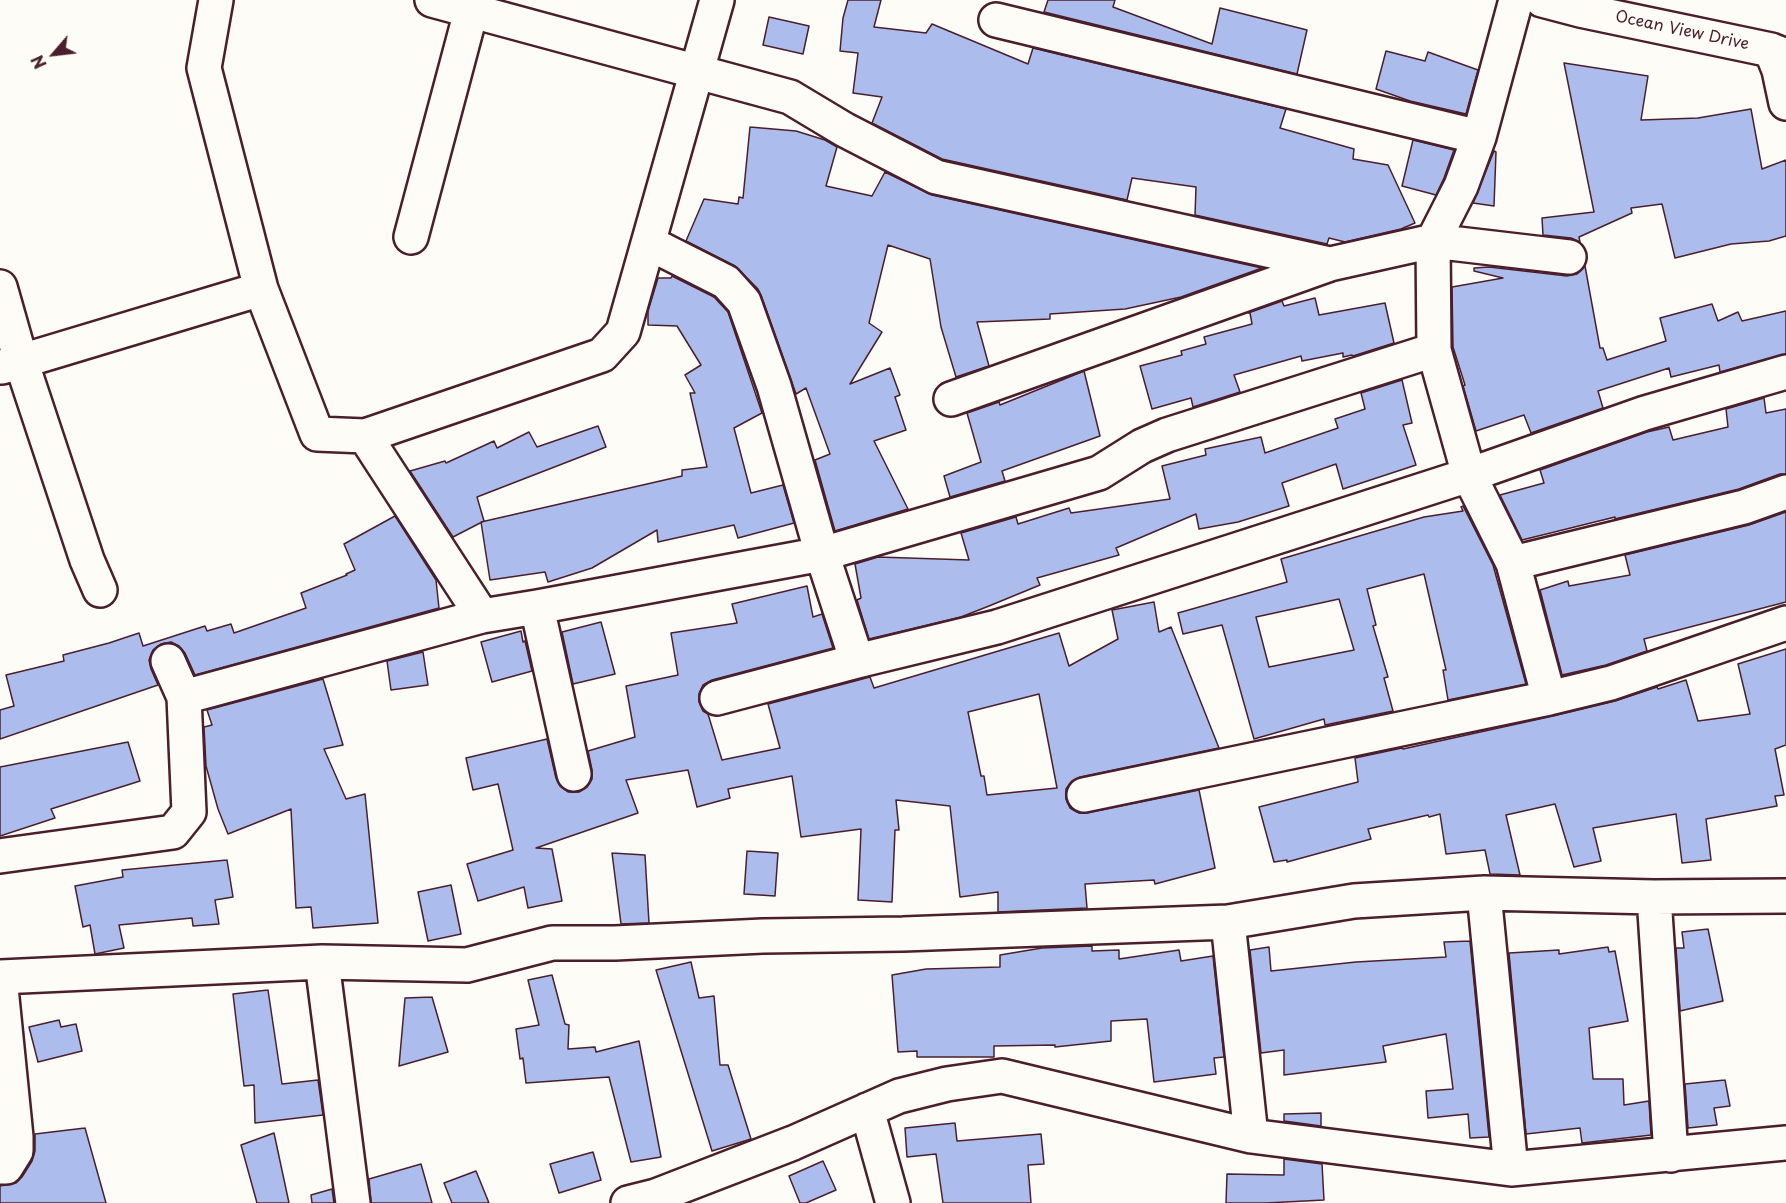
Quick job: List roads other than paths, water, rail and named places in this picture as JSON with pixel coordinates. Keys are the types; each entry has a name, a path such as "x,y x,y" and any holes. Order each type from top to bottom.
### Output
{"street":[{"path":"216,0 204,69 261,289 317,434 365,436 602,355 623,332 717,0"},
{"path":"432,0 472,5 697,72 790,97 844,130 936,177 1330,264"},
{"path":"1516,0 1479,137 1461,186 1433,241 1434,350 1469,476 1513,563 1549,698"},
{"name":"Ocean View Drive","path":"1542,0 1582,5 1778,53"},
{"path":"411,237 472,5"},
{"path":"996,20 1479,137"},
{"path":"1778,53 1786,103"},
{"path":"951,399 1330,264 1433,241 1569,257"},
{"path":"649,243 726,282 744,302 774,386 822,554 856,661"},
{"path":"0,287 11,364 100,590"},
{"path":"11,364 261,289"},
{"path":"184,698 482,615 537,607 822,554 1099,472 1142,446 1167,435 1434,350"},
{"path":"717,698 997,627 1469,476 1645,413 1786,372"},
{"path":"365,436 482,615"},
{"path":"1513,563 1744,507 1786,492"},
{"path":"537,607 574,774"},
{"path":"1084,795 1611,683 1786,623"},
{"path":"0,856 173,832 189,812 184,698 168,661"},
{"path":"1484,893 1510,1169"},
{"path":"0,1167 6,1167 16,1151 16,1137 0,977 322,962 467,965 552,943 615,943 763,936 903,934 1228,922 1354,901 1484,893 1653,897 1786,896"},
{"path":"1653,897 1671,1155"},
{"path":"1228,922 1251,1136"},
{"path":"322,962 354,1203"},
{"path":"647,1201 794,1143 899,1096 947,1084 1002,1076 1251,1136 1510,1169 1786,1143"},
{"path":"867,1110 893,1203"}]}
